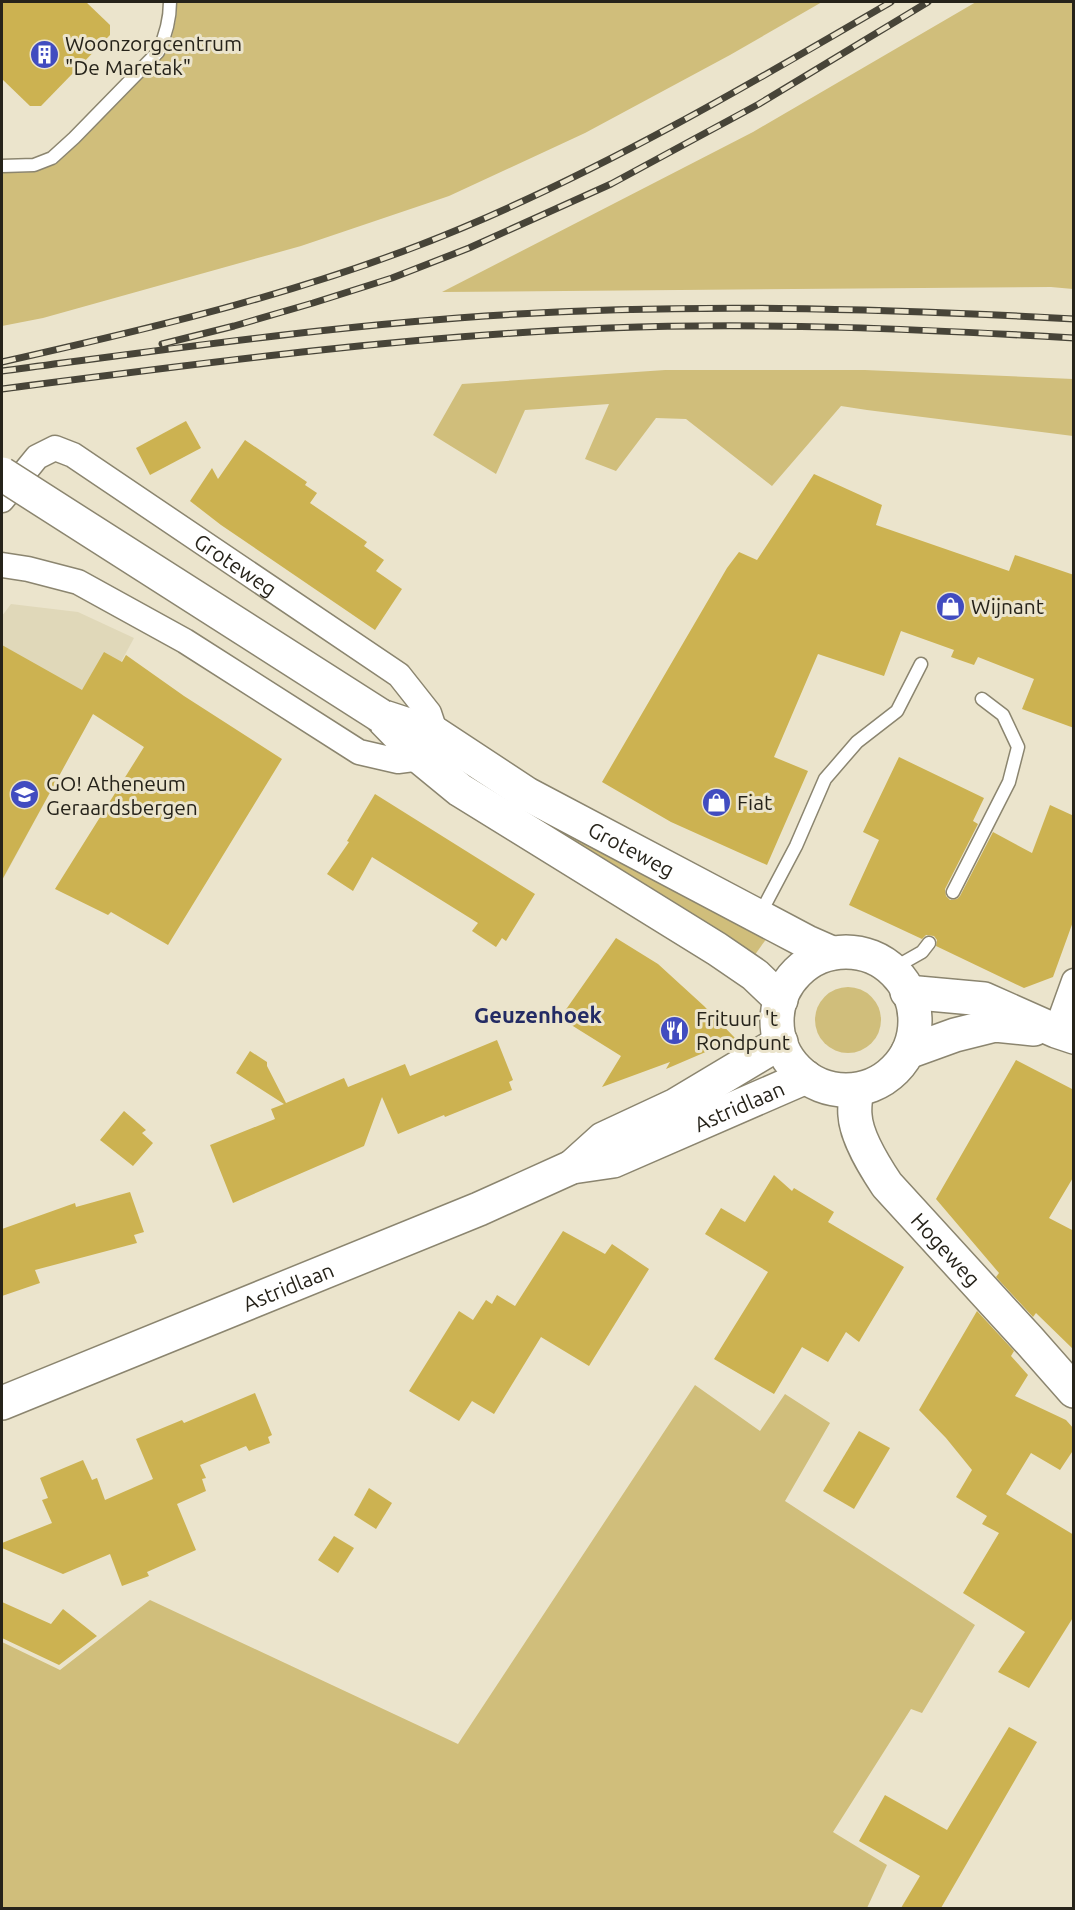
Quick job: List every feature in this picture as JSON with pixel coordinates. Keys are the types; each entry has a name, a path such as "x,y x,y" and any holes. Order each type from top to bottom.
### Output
{"main road":[{"name":"Groteweg","path":"2,474 429,746 527,794 832,953"},
{"name":"Groteweg","path":"429,746 460,790 717,949 755,975 781,1000"},
{"name":"Groteweg","path":"832,953 857,953 879,960 900,981 915,1013 914,1031 908,1052 896,1071 880,1084 856,1090 834,1089 806,1077 791,1062 781,1042 777,1020 781,1000 790,980 808,963 832,953"},
{"name":"Groteweg","path":"900,981 984,999 1065,1034"},
{"path":"908,1052 955,1035 995,1025 1065,1034"},
{"name":"Astridlaan","path":"572,1167 603,1139 676,1105 781,1042"},
{"name":"Astridlaan","path":"2,1403 479,1209 572,1167 613,1161 806,1077"},
{"name":"Hogeweg","path":"856,1090 856,1125 871,1162 887,1185 1074,1391"}],"street":[{"name":"Groteweg","path":"2,500 37,457 55,448 73,455 399,675 429,713 429,746"},
{"path":"2,566 28,569 78,582 185,641 358,752 398,761 429,746"},
{"path":"1065,1034 1074,981"}],"lane":[{"path":"2,166 34,165 52,158 74,138 158,51 166,37 170,2"},
{"path":"758,916 796,846 825,779 857,742 897,711 921,664"},
{"path":"953,892 1009,782 1018,747 1003,715 982,699"},
{"path":"900,981 928,943"}],"shaded area":[{"path":"177,2 822,2 730,55 585,133 449,196 301,246 43,318 2,326 2,173 35,172 56,164 79,143 164,56 174,29"},
{"path":"976,2 1073,2 1073,289 1051,287 442,292 753,132"},
{"path":"665,370 865,370 1073,379 1073,436 841,406 772,486 686,419 656,418 616,471 585,459 609,404 525,410 496,474 433,435 462,384"},
{"name":"GO! Atheneum Geraardsbergen","path":"11,604 78,612 134,638 2,881 2,616"},
{"path":"563,828 769,935 752,959 560,834"},
{"path":"841,987 855,987 867,992 876,1001 881,1020 879,1033 872,1044 855,1053 841,1053 829,1048 820,1039 815,1027 815,1013 820,1001 829,992"},
{"path":"695,1385 760,1431 785,1394 830,1423 785,1501 975,1625 922,1713 911,1709 833,1832 887,1865 867,1908 2,1908 2,1642 60,1670 150,1600 458,1744"}],"building":[{"name":"Woonzorgcentrum \"De Maretak\"","path":"2,2 86,2 110,25 110,35 41,106 30,106 2,79"},
{"path":"186,421 201,448 150,475 136,448"},
{"path":"245,440 307,482 305,485 317,493 310,503 367,542 364,546 384,560 376,571 402,589 375,630 221,525 190,501 212,468 218,479"},
{"path":"814,474 882,505 876,525 1009,571 1015,555 1074,575 1074,728 1022,709 1034,679 978,657 974,665 951,657 954,650 901,631 884,676 818,654 774,757 808,771 767,865 671,822 602,782 727,568 739,552 757,560"},
{"path":"2,645 82,690 104,652 122,662 126,655 184,696 282,759 168,945 111,912 108,915 55,889 144,747 93,714 2,880"},
{"path":"899,757 984,798 973,821 978,824 945,889 946,896 950,900 960,896 993,832 1032,853 1050,805 1074,816 1074,919 1053,977 1024,988 936,946 937,940 934,936 926,935 922,939 849,905 879,840 863,832"},
{"path":"375,794 535,894 506,941 502,938 496,947 472,931 478,923 372,857 353,891 327,874 349,842 347,841"},
{"path":"616,938 658,964 736,1039 666,1069 670,1062 602,1087 621,1056 560,1018"},
{"path":"497,1040 513,1080 509,1082 512,1090 398,1134 382,1097 364,1146 233,1203 210,1145 275,1119 271,1109 284,1104 236,1073 250,1051 267,1062 286,1103 344,1078 348,1087 405,1064 410,1076"},
{"path":"1016,1060 1074,1090 1074,1176 1049,1218 1074,1231 1074,1350 1036,1313 1033,1317 996,1277 999,1273 936,1199"},
{"path":"124,1111 146,1130 142,1133 153,1143 133,1166 100,1140"},
{"path":"774,1175 792,1191 794,1188 834,1212 828,1222 904,1267 859,1342 846,1332 828,1362 802,1347 774,1394 714,1359 768,1272 705,1234 721,1208 745,1222"},
{"path":"130,1192 144,1232 134,1235 137,1243 35,1270 40,1283 2,1296 2,1229 75,1203 76,1207"},
{"path":"563,1231 605,1254 612,1244 649,1269 589,1366 541,1337 494,1414 472,1401 459,1421 409,1391 459,1311 473,1320 486,1300 492,1304 497,1295 515,1306"},
{"path":"977,1311 1014,1351 1011,1356 1028,1375 1015,1396 1066,1420 1074,1429 1074,1449 1060,1470 1031,1453 1006,1494 1074,1535 1074,1616 1029,1688 998,1672 1025,1632 963,1593 999,1533 982,1524 987,1516 956,1497 972,1470 919,1410"},
{"path":"255,1393 272,1435 268,1437 270,1443 249,1451 246,1446 200,1465 206,1478 202,1479 206,1491 177,1504 196,1550 147,1572 149,1576 122,1586 110,1554 63,1574 2,1548 2,1543 52,1523 42,1500 48,1498 40,1478 83,1460 92,1480 97,1478 105,1500 153,1479 136,1439 182,1420 184,1423"},
{"path":"859,1431 890,1448 854,1509 823,1491"},
{"path":"369,1488 392,1503 376,1529 354,1515"},
{"path":"334,1536 354,1548 338,1573 318,1560"},
{"path":"2,1602 51,1624 63,1609 97,1636 59,1665 2,1638"},
{"path":"1009,1727 1037,1742 941,1908 901,1908 920,1876 859,1841 885,1795 947,1830"}],"railway":[{"path":"2,362 235,305 350,270 462,228 573,178 681,122 891,2"},
{"path":"162,344 313,303 392,278 469,248 611,184 759,104 928,2"},
{"path":"2,371 303,333 424,321 559,312 780,308 1074,319"},
{"path":"2,389 229,360 381,344 609,328 842,327 1074,338"}],"place":[{"name":"Woonzorgcentrum \"De Maretak\"","path":"44,55"},
{"name":"Wijnant","path":"950,606"},
{"name":"GO! Atheneum Geraardsbergen","path":"25,795"},
{"name":"Fiat","path":"716,802"},
{"name":"Frituur 't Rondpunt","path":"675,1030"}],"district":[{"name":"Geuzenhoek","path":"538,1014"}]}
